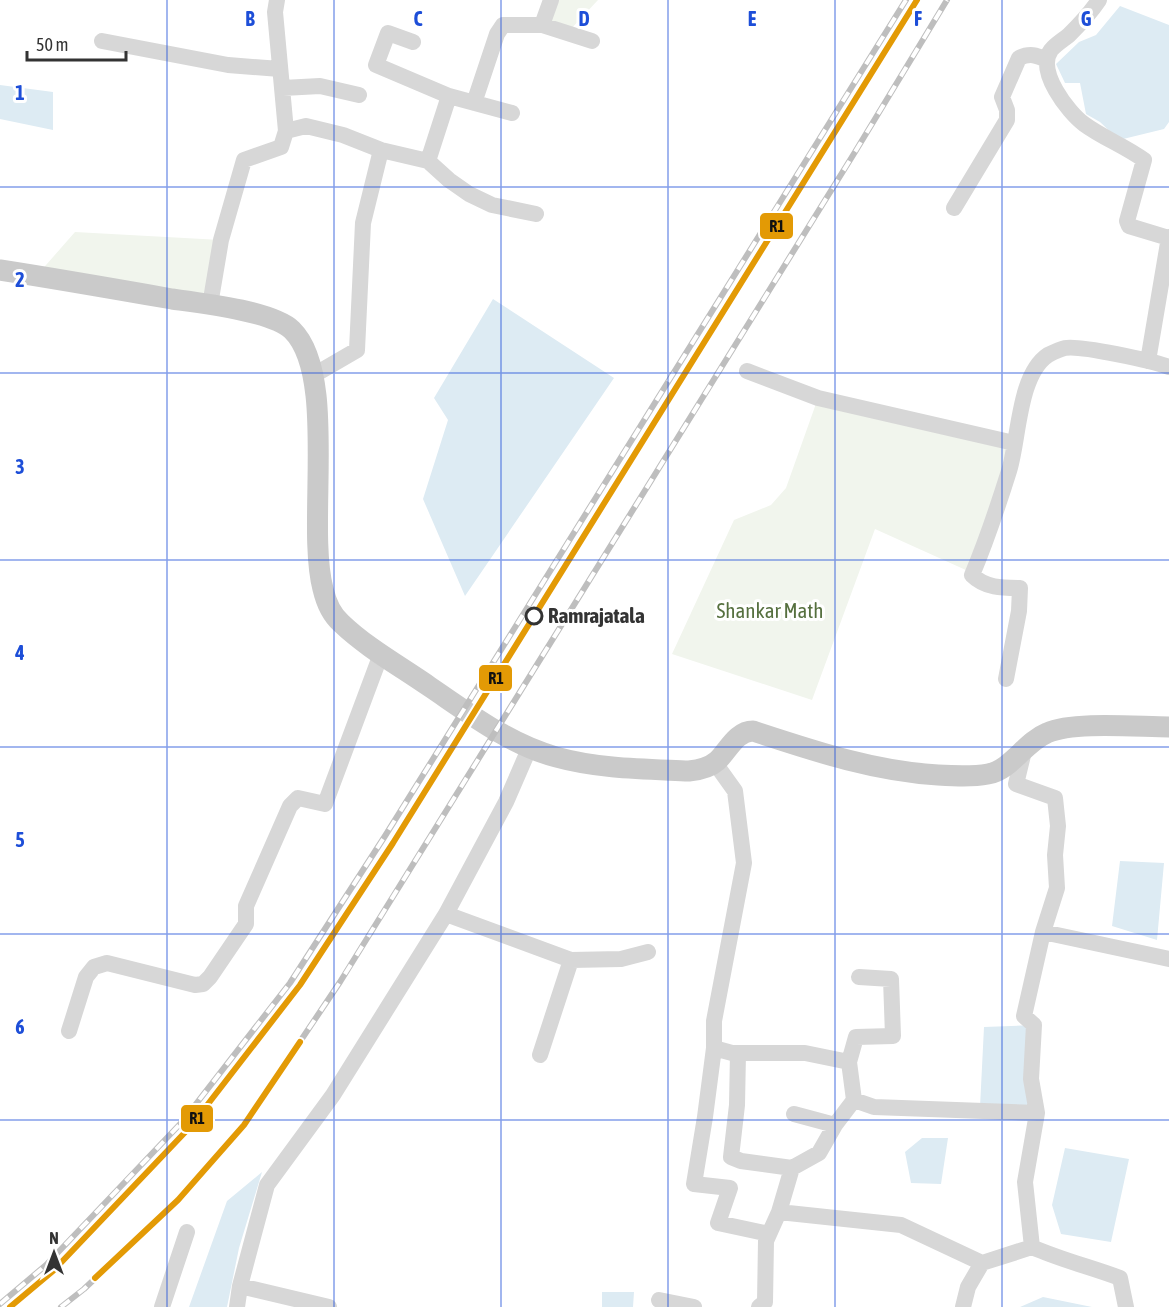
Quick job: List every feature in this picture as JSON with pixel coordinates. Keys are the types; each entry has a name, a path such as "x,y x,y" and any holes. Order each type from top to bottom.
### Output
{"main road":[{"path":"0,270 210,305 270,318 292,330 309,358 314,375 318,438 317,537 322,587 328,607 340,622 381,654 490,727 529,749 558,758 601,766 689,771 699,770 715,763 738,737 746,731 753,731 832,757 877,768 962,776 991,774 1005,767 1026,746 1049,732 1064,728 1169,727"}],"street":[{"path":"210,305 221,240 244,160 281,147 286,131 275,12 277,0"},
{"path":"542,25 551,0"},
{"path":"1099,0 1068,35 1051,50 1046,69 1053,85 1083,124 1144,160 1127,221 1129,226 1169,237 1148,361"},
{"path":"474,103 497,34 503,26 542,25 592,41"},
{"path":"413,42 388,33 376,65 448,96 512,113"},
{"path":"102,41 228,65 280,69"},
{"path":"954,208 1007,120 1007,110 1002,97 1019,58 1034,55 1047,60"},
{"path":"283,87 320,86 359,95"},
{"path":"428,161 448,96"},
{"path":"286,131 306,126 343,135 381,150 428,161 448,180 469,194 492,205 536,214"},
{"path":"314,375 357,350 363,223 381,150"},
{"path":"1006,679 1019,611 1020,588 991,586 979,582 972,575 1010,469 1023,401 1033,373 1047,356 1065,348 1169,366"},
{"path":"747,371 818,398 1014,443"},
{"path":"69,1031 86,977 94,967 107,963 195,985 203,984 210,977 246,924 246,906 290,806 298,798 325,804 381,654"},
{"path":"1026,746 1016,784 1055,798 1058,826 1055,855 1057,888 1043,932 1024,1016 1034,1025 1031,1079 1037,1113 1025,1182 1032,1247"},
{"path":"237,1307 240,1286 267,1185 333,1095 446,914 506,802 529,749"},
{"path":"715,763 735,791 744,863 714,1021 714,1048 693,1184 730,1188 718,1223 769,1234"},
{"path":"446,914 571,960 621,959 648,952"},
{"path":"1043,932 1169,959"},
{"path":"540,1055 571,960"},
{"path":"738,1053 737,1105 731,1157 741,1161 792,1168 819,1153 835,1125 854,1100 849,1062 856,1037 893,1036 891,979 858,977"},
{"path":"714,1048 738,1053 805,1053 849,1062"},
{"path":"854,1100 874,1107 1037,1113"},
{"path":"794,1114 835,1125"},
{"path":"767,1305 766,1241 792,1168"},
{"path":"778,1212 901,1225 982,1263"},
{"path":"162,1307 187,1232"},
{"path":"963,1307 968,1287 982,1263 1032,1247 1056,1258 1089,1266 1120,1278 1126,1307"},
{"path":"240,1286 330,1307"},
{"path":"659,1300 694,1307"}],"green space":[{"path":"551,0 598,0 570,30 544,23"},
{"path":"75,232 221,240 207,300 39,273"},
{"name":"Shankar Math","path":"818,398 1012,444 968,571 875,529 812,700 672,654 734,520 771,505 786,488"}],"shaded area":[{"path":"1120,6 1169,25 1169,122 1164,129 1119,140 1100,122 1086,114 1080,83 1065,83 1056,64 1079,42 1096,35"},
{"path":"0,85 53,92 53,130 0,119"},
{"path":"493,299 614,378 465,596 423,499 448,420 434,398"},
{"path":"1120,861 1164,863 1157,940 1112,926"},
{"path":"1034,1025 1041,1108 980,1107 984,1027"},
{"path":"922,1138 948,1138 941,1184 911,1183 905,1152"},
{"path":"1065,1148 1129,1159 1111,1242 1061,1234 1052,1205"},
{"path":"262,1172 239,1248 227,1307 189,1307 227,1201"},
{"path":"602,1292 634,1292 633,1307 602,1307"},
{"path":"1043,1297 1092,1307 1020,1307"}],"railway":[{"path":"0,1304 46,1265 182,1122 290,983 385,836 906,0"},
{"path":"61,1307 84,1289 178,1200 244,1125 340,982 947,0"}],"transit line":[{"name":"R1","path":"10,1307 53,1271 191,1126 300,985 393,843 917,0"},
{"name":"R1","path":"95,1278 178,1200 244,1125 300,1042"}],"place":[{"name":"Ramrajatala","path":"534,616"}]}
